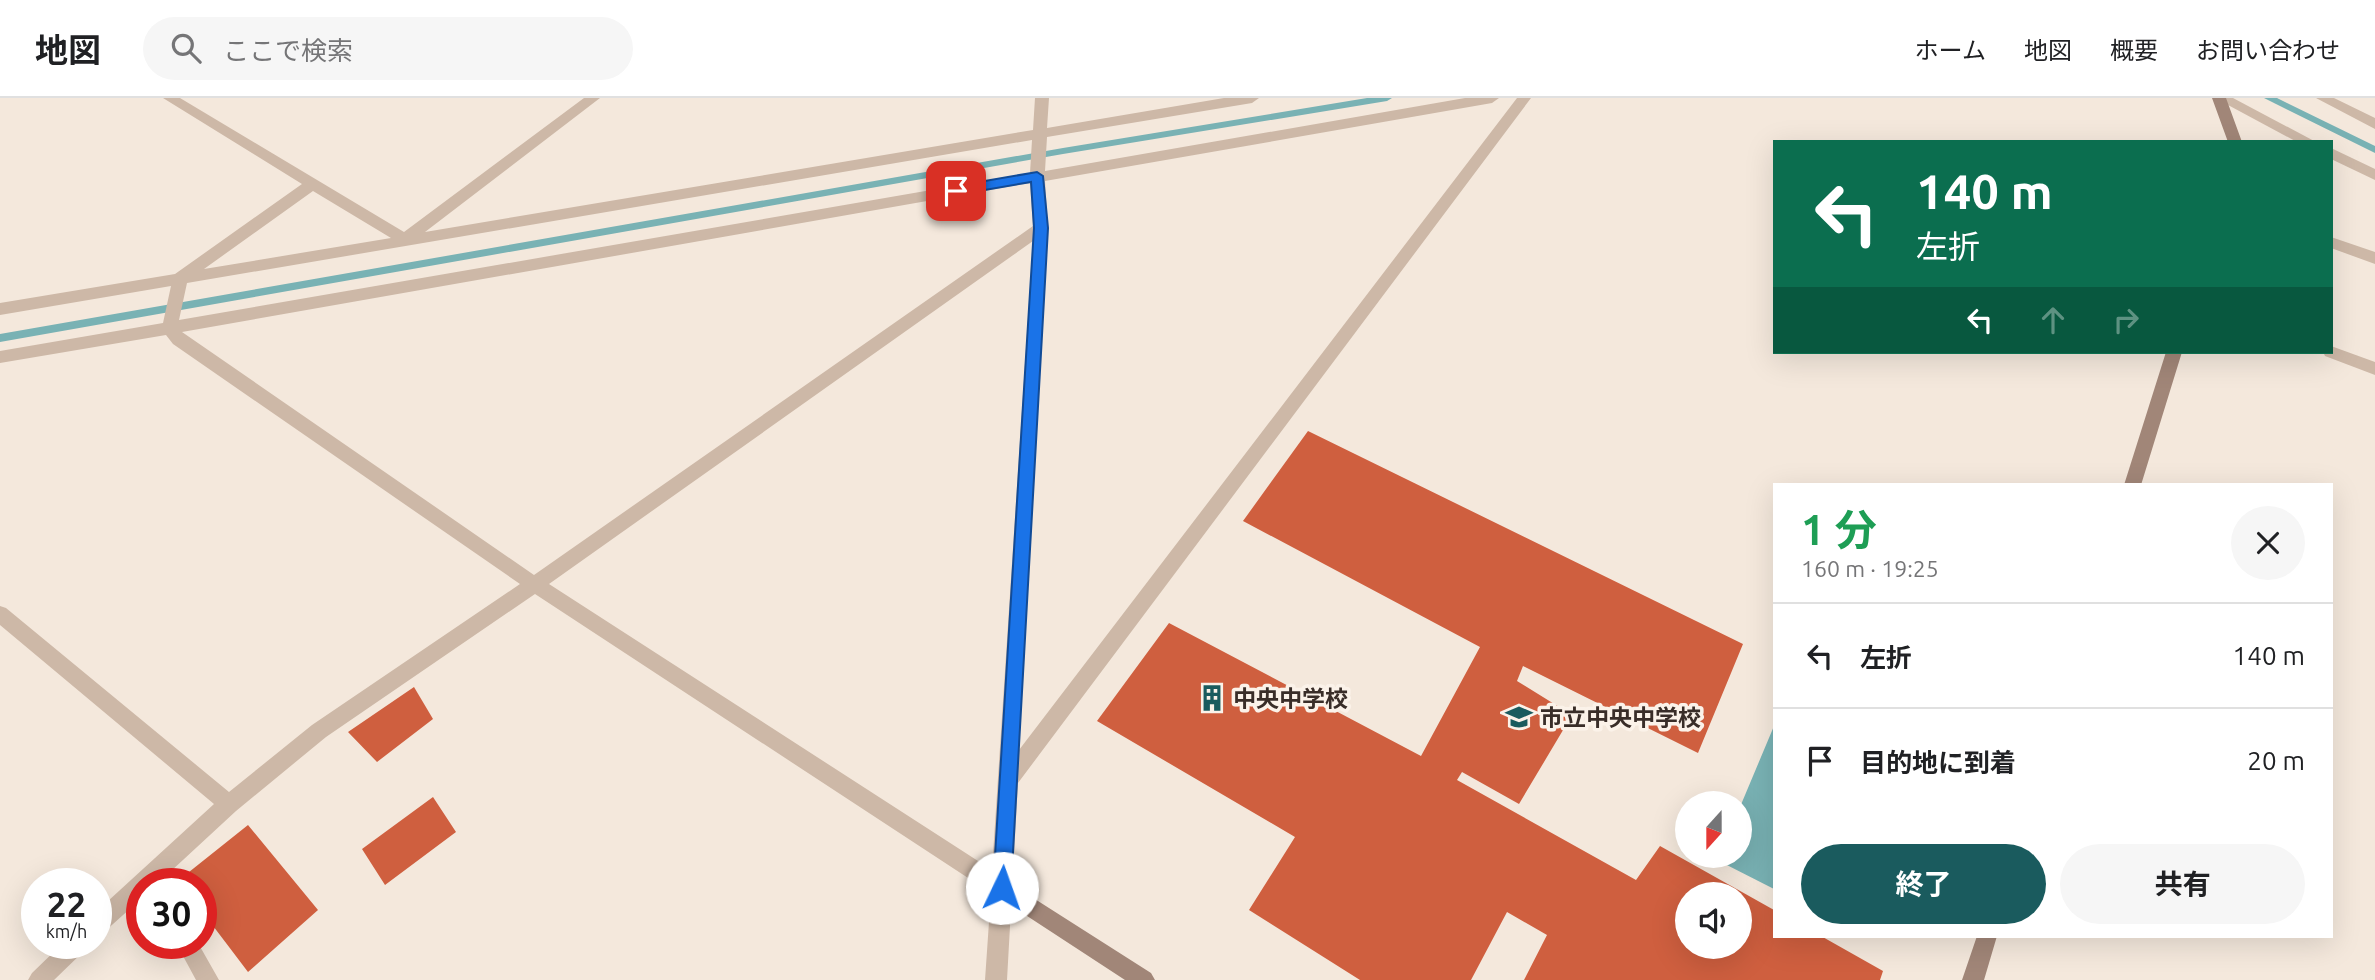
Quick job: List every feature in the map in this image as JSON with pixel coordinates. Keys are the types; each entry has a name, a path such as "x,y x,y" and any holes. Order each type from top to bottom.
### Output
{"street":[{"path":"170,98 405,239"},
{"path":"405,239 593,98"},
{"path":"996,980 1041,228 1037,171 1042,98"},
{"path":"0,309 405,239 1040,139 1252,98"},
{"path":"0,356 170,328 1037,171 1492,98"},
{"path":"1009,779 1524,98"},
{"path":"2220,98 2234,140"},
{"path":"2220,98 2305,140"},
{"path":"2323,98 2375,124"},
{"path":"2333,154 2375,175"},
{"path":"312,184 180,278 170,328 179,340 534,584 1144,980"},
{"path":"163,868 229,804 319,731 534,584 1041,228"},
{"path":"2333,243 2375,258"},
{"path":"2333,353 2375,369"},
{"path":"2133,483 2173,354"},
{"path":"0,614 229,804"},
{"path":"112,913 126,901"},
{"path":"1973,980 1986,938"},
{"path":"38,980 61,959"},
{"path":"196,959 208,980"}],"water":[{"path":"1773,728 1773,888 1733,868 1752,868 1752,791 1747,791"}],"building":[{"name":"中央中学校","path":"1308,431 1743,644 1698,753 1523,666 1517,681 1572,715 1519,804 1462,772 1457,780 1636,880 1660,846 1675,854 1675,868 1699,868 1724,882 1675,882 1675,959 1752,959 1752,898 1773,909 1773,938 1825,938 1883,971 1880,980 1524,980 1547,935 1507,912 1471,980 1360,980 1249,910 1295,837 1097,721 1169,623 1421,756 1480,647 1243,521"},
{"path":"414,687 433,719 377,762 348,732"},
{"path":"433,797 456,832 385,885 362,849"},
{"path":"248,825 318,910 248,972 217,931 217,868 194,868"}],"waterway":[{"path":"0,338 1063,151 1387,98"},
{"path":"2269,98 2375,150"}],"place":[{"name":"中央中学校","path":"1212,698"},
{"name":"市立中央中学校","path":"1519,717"}],"route":[{"path":"956,191 1037,176 1041,228 1002,888"}]}
